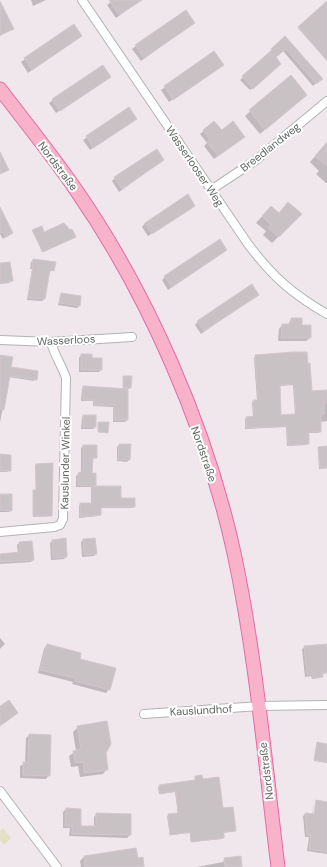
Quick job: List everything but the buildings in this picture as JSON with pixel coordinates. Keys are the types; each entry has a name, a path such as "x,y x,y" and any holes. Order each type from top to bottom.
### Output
{"main road":[{"name":"Nordstraße","path":"0,88 76,190 105,235 158,336 184,396 211,472 233,551 244,607 278,867"}],"street":[{"name":"Wasserlooser Weg","path":"82,0 210,190 263,264 284,286 303,300 327,314"},
{"name":"Breedlandweg","path":"210,190 256,160 327,100"},
{"name":"Wasserloos","path":"0,340 51,342 132,337"},
{"name":"Kauslunder Winkel","path":"0,532 54,527 60,525 63,519 66,378 63,369 53,352 51,342"},
{"name":"Kauslundhof","path":"144,714 258,706 324,705"},
{"path":"324,705 327,711"},
{"path":"0,791 57,867"}],"shaded area":[{"path":"3,828 11,838 4,845 0,840 0,831"}]}
